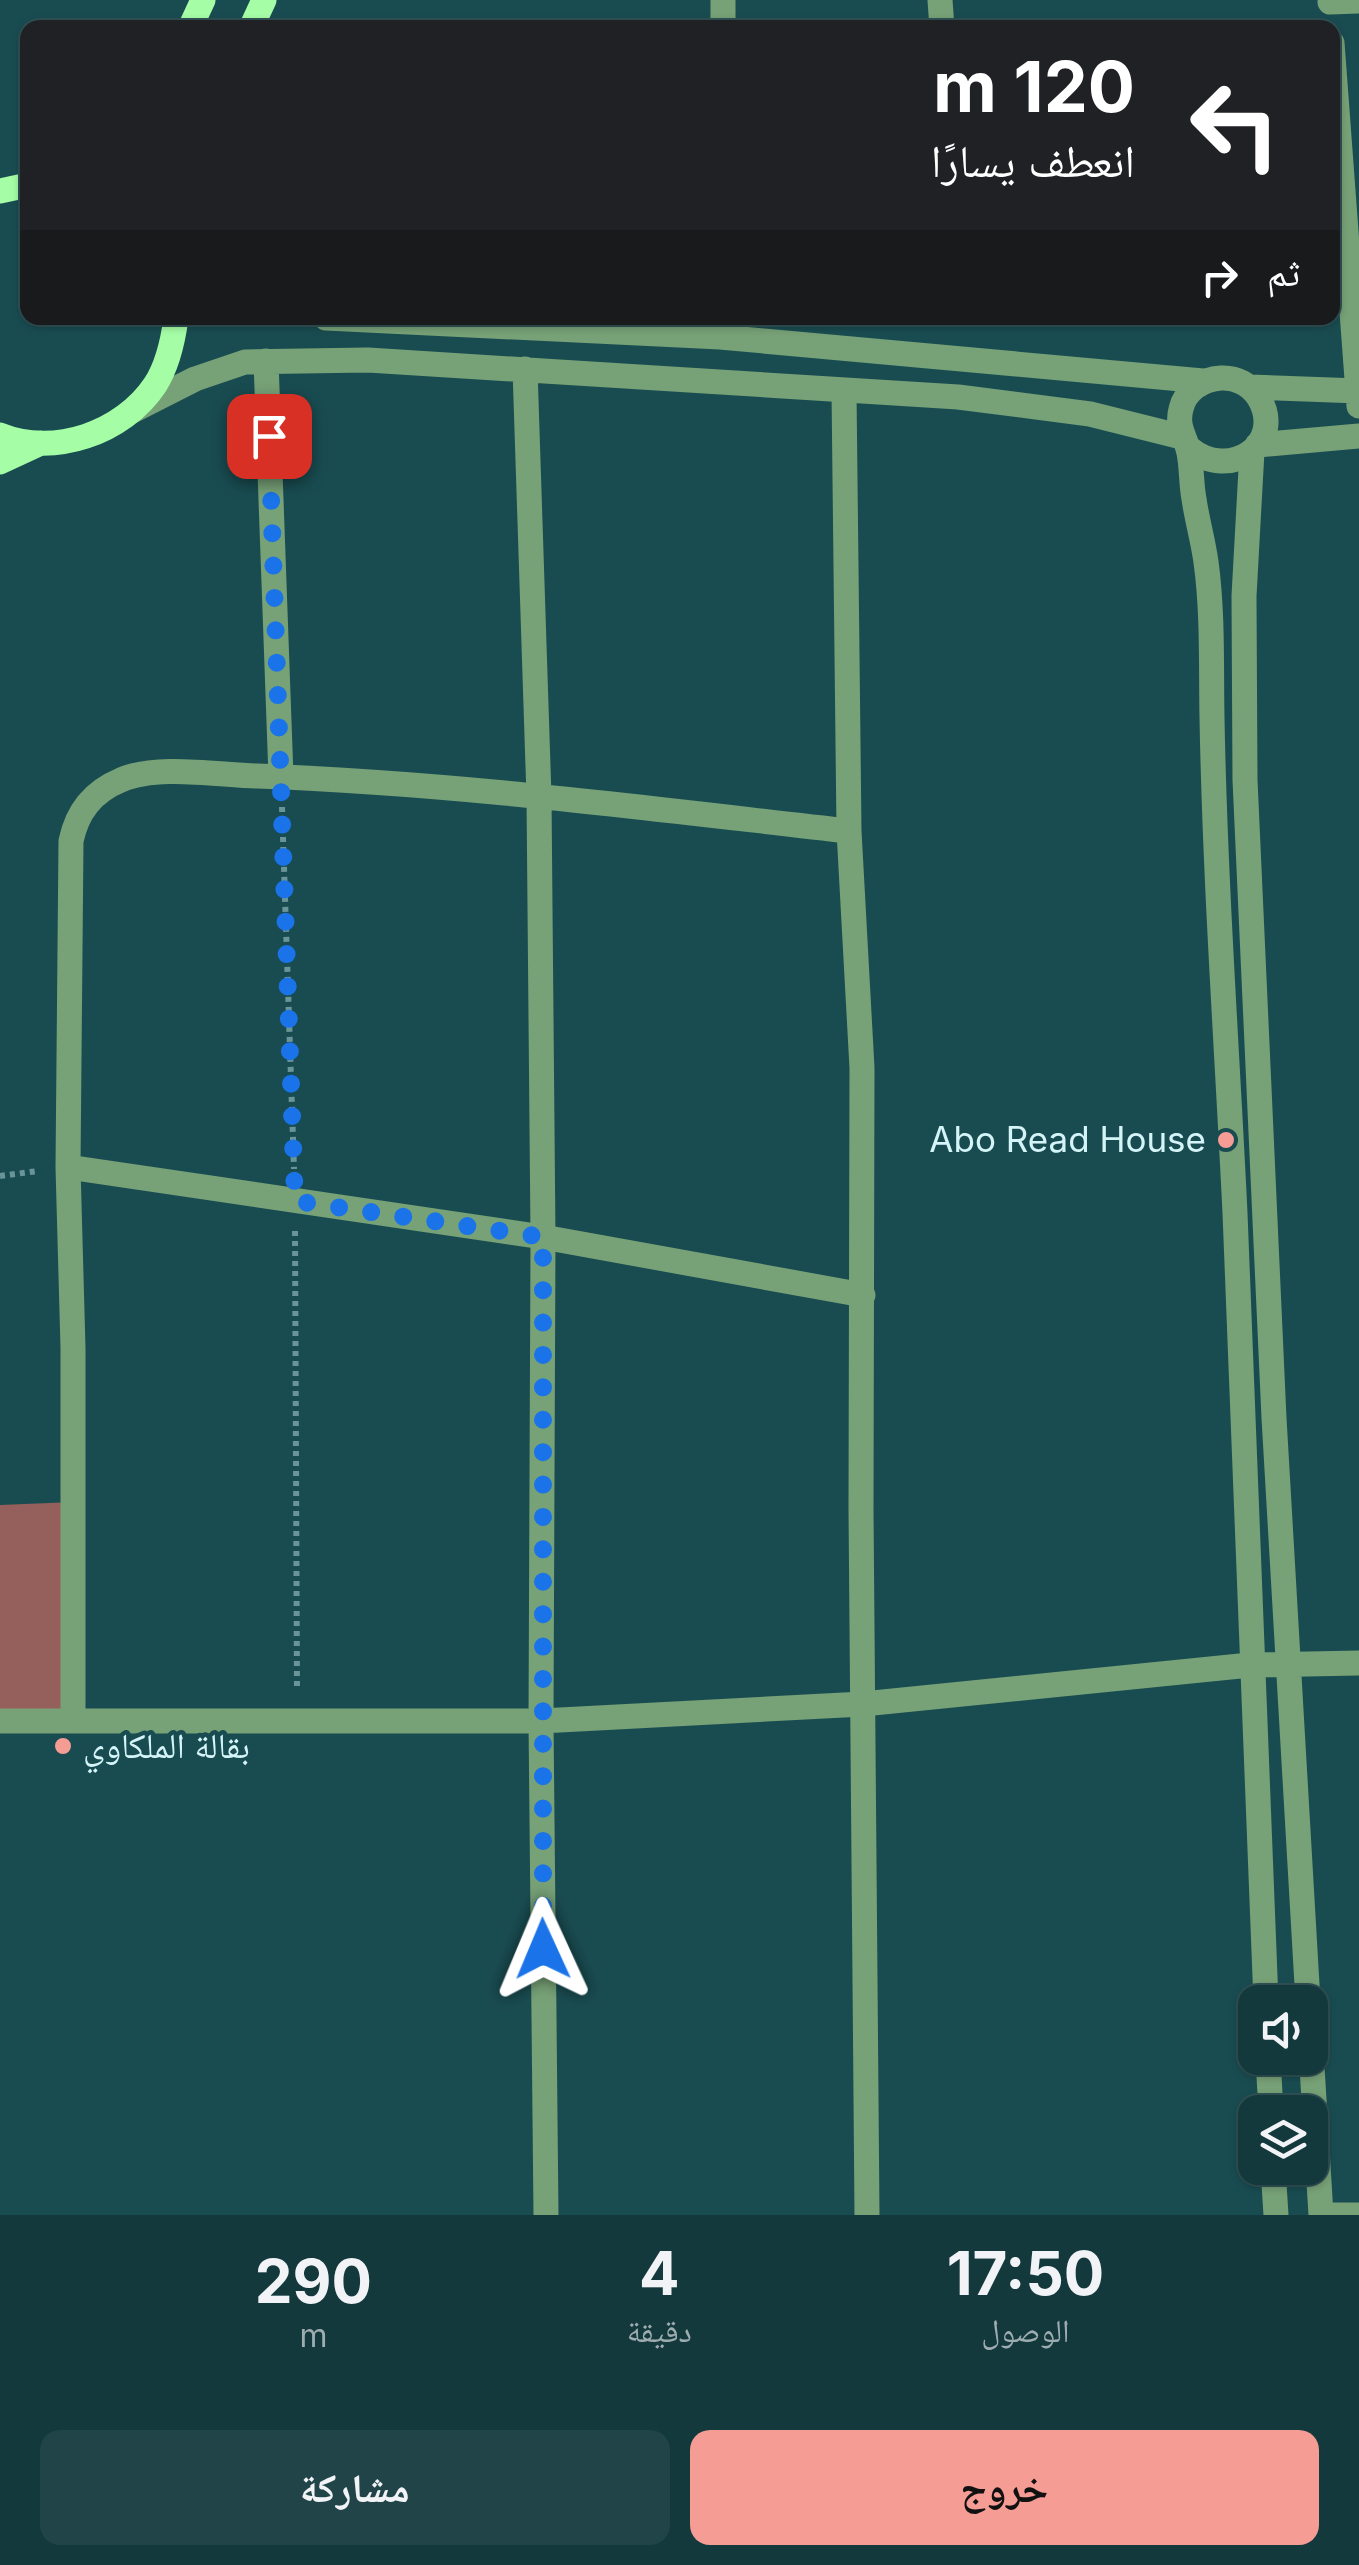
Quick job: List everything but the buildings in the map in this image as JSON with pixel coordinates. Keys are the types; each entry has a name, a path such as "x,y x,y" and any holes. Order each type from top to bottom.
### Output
{"main road":[{"path":"0,434 41,443 74,440 104,429 132,411 155,385 170,354 175,325"},
{"path":"0,462 41,443"}],"street":[{"path":"1330,10 1359,1"},
{"path":"1340,149 1359,406"},
{"path":"132,411 222,368 266,361 368,360 958,397 1038,406 1090,414 1185,442 1199,457 1227,464 1241,460 1255,448 1264,431 1260,399 1250,387 1235,379 1203,381 720,327 632,325"},
{"path":"266,361 281,777"},
{"path":"526,369 539,798 546,2215"},
{"path":"1203,381 1181,405 1179,421 1209,585 1213,772 1265,1985"},
{"path":"1250,387 1358,391"},
{"path":"844,391 849,831 862,1068 867,2215"},
{"path":"1255,448 1359,436"},
{"path":"1255,448 1244,596 1245,780 1307,1985"},
{"path":"73,1719 73,1348 68,1167 71,841 81,809 122,779 153,772 281,777 539,798 849,831"},
{"path":"68,1167 543,1237 864,1295"},
{"path":"0,1721 541,1721 863,1704 1250,1665 1359,1663"},
{"path":"1313,2075 1324,2215 1359,2214"},
{"path":"1275,2185 1276,2215"}],"path":[{"path":"281,777 295,1201 298,1720"}],"shaded area":[{"path":"74,1502 73,1719 0,1721 0,1505"}],"place":[{"name":"Abo Read House","path":"1226,1140"},
{"name":"بقالة الملكاوي","path":"63,1746"}],"route":[{"path":"269,436 295,1201 543,1237 543,1949"}]}
